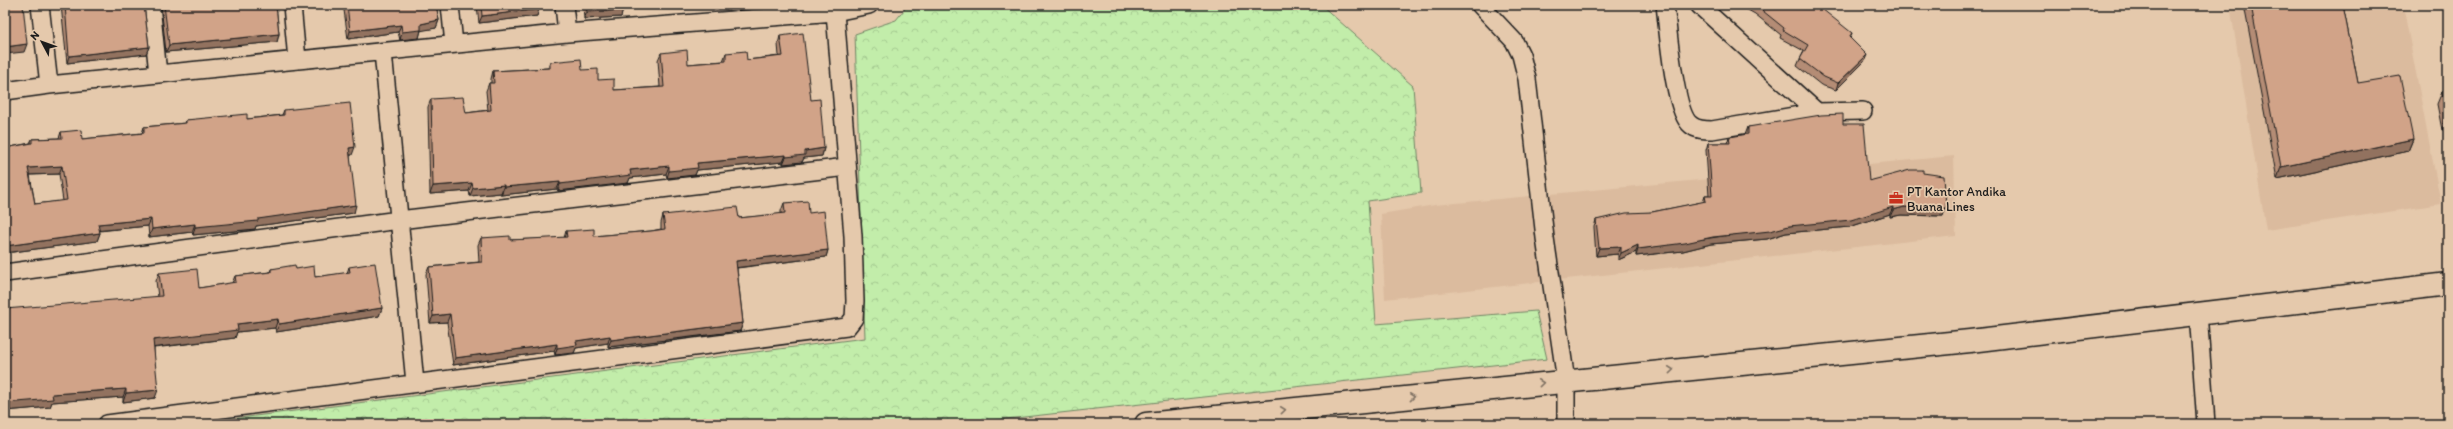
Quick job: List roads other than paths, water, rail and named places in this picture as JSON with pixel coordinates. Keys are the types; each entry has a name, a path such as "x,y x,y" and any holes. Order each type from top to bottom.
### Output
{"street":[{"path":"40,5 48,84"},
{"path":"151,5 158,74"},
{"path":"292,5 297,60"},
{"path":"450,5 454,44"},
{"path":"564,5 567,33"},
{"path":"5,91 48,84 567,33 835,12 869,5"},
{"path":"1480,5 1514,42 1521,55 1527,79 1545,238 1566,381 1566,424"},
{"path":"1665,5 1679,108 1690,125 1700,130 1712,130 1817,112 1863,111"},
{"path":"1699,5 1817,112"},
{"path":"107,424 847,327 854,318 855,301 847,167 835,12"},
{"path":"383,52 414,383"},
{"path":"5,274 399,220 847,167"},
{"path":"1146,424 1970,341 2198,312 2448,284"},
{"path":"2198,312 2206,424"}],"place":[{"name":"PT Kantor Andika Buana Lines","path":"1896,198"}]}
